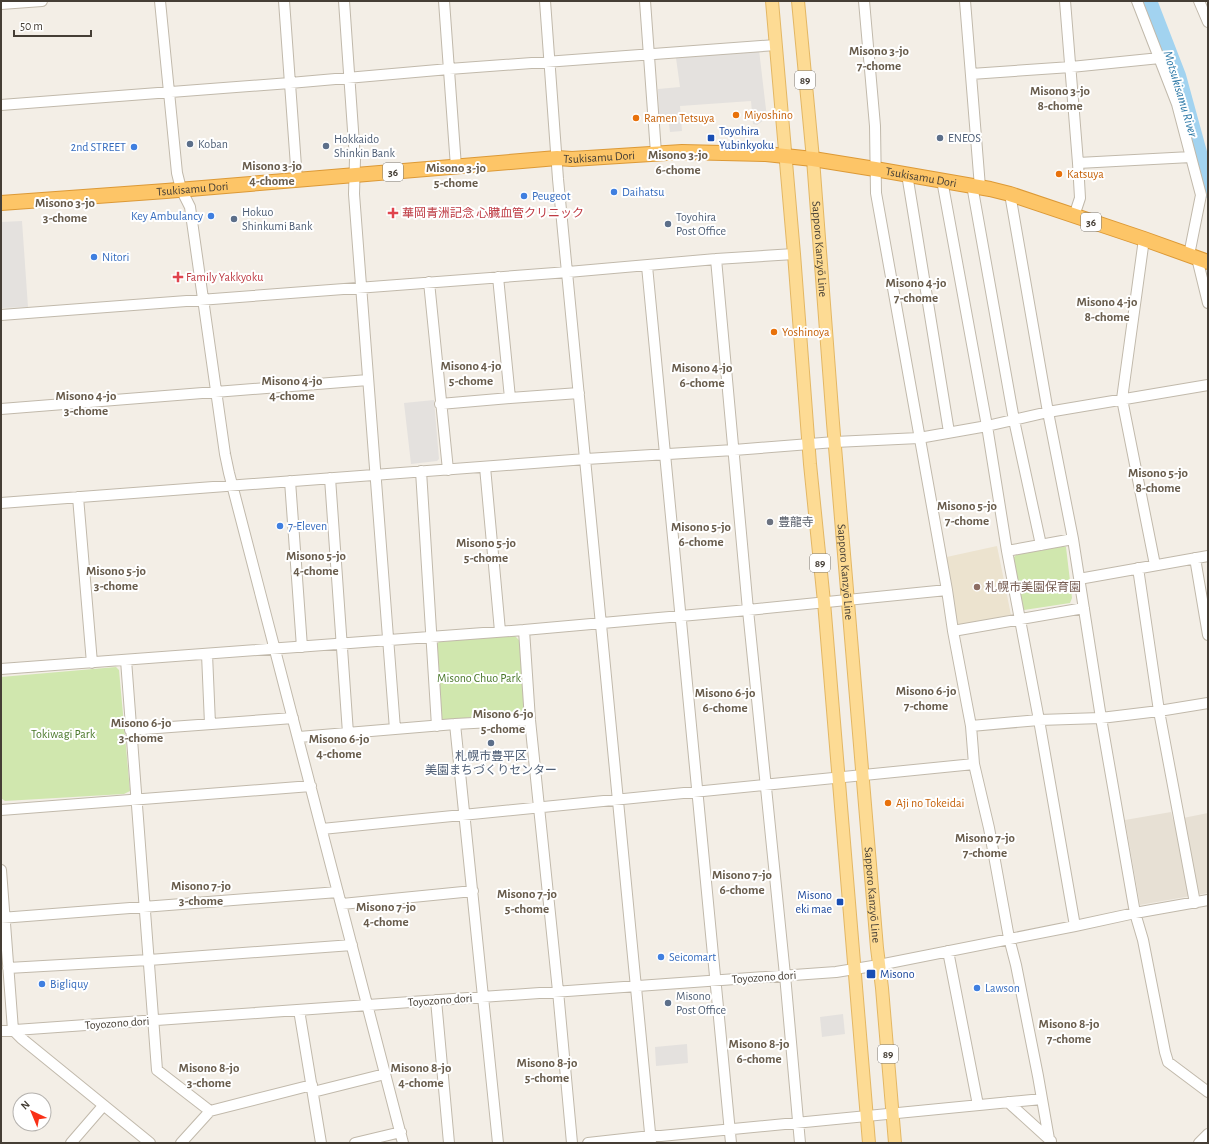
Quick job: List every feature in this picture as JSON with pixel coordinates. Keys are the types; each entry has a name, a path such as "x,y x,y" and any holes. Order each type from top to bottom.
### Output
{"highway":[{"name":"Tsukisamu Dori","path":"1,203 557,158 572,159 656,153 714,152 812,159 976,186 1010,194 1198,258"}],"main road":[{"name":"Sapporo Kanzyō Line","path":"772,1 794,254 808,444 824,602 869,1143"},
{"name":"Sapporo Kanzyō Line","path":"798,1 895,1143"}],"street":[{"path":"1,4 42,1"},
{"path":"160,1 178,173 181,189 190,207 225,454 403,1143"},
{"path":"284,1 296,180"},
{"path":"344,1 355,159 354,194 395,729"},
{"path":"444,1 456,167"},
{"path":"544,1 579,393 651,1139"},
{"path":"645,1 656,153"},
{"path":"864,1 875,126 876,193 947,590 953,632 971,726 974,764 989,828 1009,938 1016,965 1051,1141"},
{"path":"965,1 971,74 976,186 1014,420 1041,545"},
{"path":"1065,1 1080,198 1074,216"},
{"path":"1137,1 1177,104 1201,195 1198,258 1208,302"},
{"path":"1199,1 1208,22"},
{"path":"1,105 170,93 449,69 776,45"},
{"path":"971,74 1071,67 1160,58"},
{"path":"1078,163 1191,157"},
{"path":"907,174 949,432"},
{"path":"942,180 1075,926"},
{"path":"1010,194 1048,412 1073,539 1101,718 1135,913 1143,940 1168,1062 1208,1092"},
{"path":"1144,239 1122,400 1155,565"},
{"path":"1,315 204,301 361,287 647,266 716,258 794,254"},
{"path":"716,258 748,610 800,1143"},
{"path":"647,266 731,1143"},
{"path":"498,277 510,398"},
{"path":"429,282 440,404 448,470"},
{"path":"1,409 368,380"},
{"path":"1,503 586,459 835,442 919,438 986,426 1048,412 1208,385"},
{"path":"440,404 579,393"},
{"path":"485,467 500,631"},
{"path":"421,471 437,726"},
{"path":"330,478 348,733"},
{"path":"290,481 302,647"},
{"path":"78,497 92,663"},
{"path":"1007,551 1073,539"},
{"path":"1079,579 1208,556"},
{"path":"1195,558 1208,635"},
{"path":"1138,568 1160,711 1195,903"},
{"path":"1,669 601,624 947,590"},
{"path":"953,632 1084,608"},
{"path":"524,630 530,720 540,808 572,1143"},
{"path":"207,654 210,724"},
{"path":"126,660 130,730 157,1070 210,1111"},
{"path":"971,726 1039,720 1101,718 1160,711 1208,703"},
{"path":"130,730 293,718"},
{"path":"299,737 455,724 530,720"},
{"path":"455,724 498,1143"},
{"path":"322,829 698,791 838,779 974,764"},
{"path":"1,810 311,786"},
{"path":"1,870 3,918 13,1030 20,1038 150,1143"},
{"path":"342,904 473,891"},
{"path":"3,918 338,892"},
{"name":"Toyozono dori","path":"1,1031 836,972 880,965 1135,913 1208,900"},
{"path":"8,968 149,960 352,945"},
{"path":"948,951 978,1105"},
{"path":"436,1000 449,1143"},
{"path":"299,1010 321,1143"},
{"path":"180,1143 210,1111 313,1088 386,1074"},
{"path":"588,1143 651,1139 660,1136 1042,1099"},
{"path":"1008,1102 1051,1141"},
{"path":"71,1143 103,1106"},
{"path":"355,1143 401,1132"},
{"path":"1199,1143 1208,1134"}],"shaded area":[{"path":"759,50 767,118 757,125 753,124 751,101 680,106 682,131 670,132 668,117 659,118 658,89 680,87 676,58"},
{"path":"22,221 28,307 1,308 1,222"},
{"path":"434,400 439,459 437,461 411,464 404,403"},
{"name":"札幌市美園保育園","path":"997,546 1011,615 958,625 942,558"},
{"path":"1171,812 1173,820 1208,813 1208,893 1140,905 1125,820"},
{"path":"843,1014 845,1034 822,1037 820,1017"},
{"path":"687,1044 688,1063 656,1066 655,1047"}],"green space":[{"path":"1060,545 1066,547 1072,598 1070,603 1024,610 1020,606 1013,558 1018,553"},
{"name":"Misono Chuo Park","path":"514,635 520,641 524,709 519,713 443,720 440,716 435,646 439,642"},
{"name":"Tokiwagi Park","path":"116,667 119,670 130,791 124,794 5,801 1,798 1,677"}],"waterway":[{"name":"Motsukisamu River","path":"1148,1 1177,76 1208,189"}],"place":[{"name":"Miyoshino","path":"736,115"},
{"name":"Ramen Tetsuya","path":"636,118"},
{"name":"Toyohira Yubinkyoku","path":"711,138"},
{"name":"ENEOS","path":"940,138"},
{"name":"Koban","path":"190,144"},
{"name":"Hokkaido Shinkin Bank","path":"326,146"},
{"name":"2nd STREET","path":"134,147"},
{"name":"Katsuya","path":"1059,174"},
{"name":"Daihatsu","path":"614,192"},
{"name":"Peugeot","path":"524,196"},
{"name":"華岡青洲記念 心臓血管クリニック","path":"393,213"},
{"name":"Key Ambulancy","path":"211,216"},
{"name":"Hokuo Shinkumi Bank","path":"234,219"},
{"name":"Toyohira Post Office","path":"668,224"},
{"name":"Nitori","path":"94,257"},
{"name":"Family Yakkyoku","path":"178,277"},
{"name":"Yoshinoya","path":"774,332"},
{"name":"豊龍寺","path":"770,522"},
{"name":"7-Eleven","path":"280,526"},
{"name":"札幌市美園保育園","path":"977,587"},
{"name":"札幌市豊平区 美園まちづくりセンター","path":"491,743"},
{"name":"Aji no Tokeidai","path":"888,803"},
{"name":"Misono eki mae","path":"840,902"},
{"name":"Seicomart","path":"661,957"},
{"name":"Misono","path":"871,974"},
{"name":"Bigliquy","path":"42,984"},
{"name":"Lawson","path":"977,988"},
{"name":"Misono Post Office","path":"668,1003"}],"district":[{"name":"Misono 3-jo 7-chome","path":"879,58"},
{"name":"Misono 3-jo 8-chome","path":"1060,98"},
{"name":"Misono 3-jo 6-chome","path":"678,162"},
{"name":"Misono 3-jo 4-chome","path":"272,174"},
{"name":"Misono 3-jo 5-chome","path":"456,176"},
{"name":"Misono 3-jo 3-chome","path":"65,210"},
{"name":"Misono 4-jo 7-chome","path":"916,290"},
{"name":"Misono 4-jo 8-chome","path":"1107,310"},
{"name":"Misono 4-jo 5-chome","path":"471,374"},
{"name":"Misono 4-jo 6-chome","path":"702,376"},
{"name":"Misono 4-jo 4-chome","path":"292,388"},
{"name":"Misono 4-jo 3-chome","path":"86,404"},
{"name":"Misono 5-jo 8-chome","path":"1158,480"},
{"name":"Misono 5-jo 7-chome","path":"967,514"},
{"name":"Misono 5-jo 6-chome","path":"701,534"},
{"name":"Misono 5-jo 5-chome","path":"486,550"},
{"name":"Misono 5-jo 4-chome","path":"316,564"},
{"name":"Misono 5-jo 3-chome","path":"116,578"},
{"name":"Misono 6-jo 7-chome","path":"926,698"},
{"name":"Misono 6-jo 6-chome","path":"725,700"},
{"name":"Misono 6-jo 5-chome","path":"503,722"},
{"name":"Misono 6-jo 3-chome","path":"141,730"},
{"name":"Misono 6-jo 4-chome","path":"339,746"},
{"name":"Misono 7-jo 7-chome","path":"985,846"},
{"name":"Misono 7-jo 6-chome","path":"742,882"},
{"name":"Misono 7-jo 3-chome","path":"201,894"},
{"name":"Misono 7-jo 5-chome","path":"527,902"},
{"name":"Misono 7-jo 4-chome","path":"386,914"},
{"name":"Misono 8-jo 7-chome","path":"1069,1032"},
{"name":"Misono 8-jo 6-chome","path":"759,1052"},
{"name":"Misono 8-jo 5-chome","path":"547,1070"},
{"name":"Misono 8-jo 3-chome","path":"209,1076"},
{"name":"Misono 8-jo 4-chome","path":"421,1076"}]}
